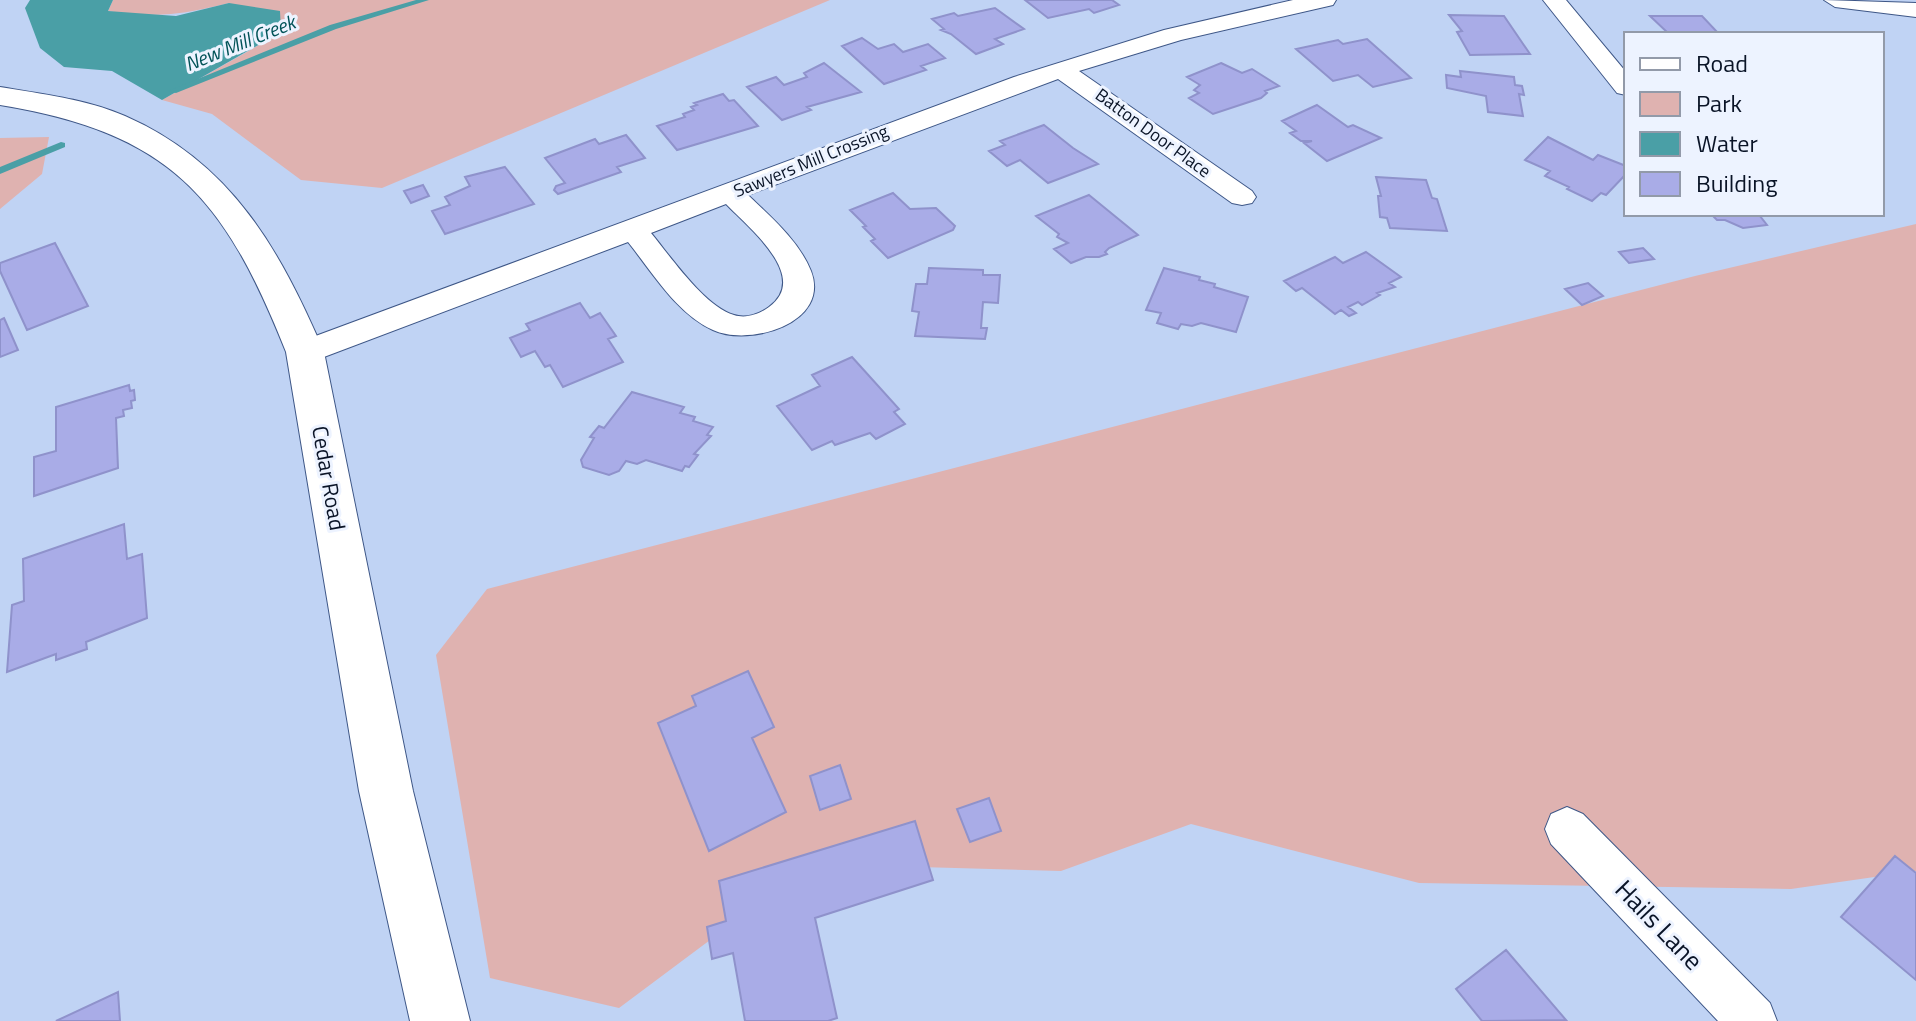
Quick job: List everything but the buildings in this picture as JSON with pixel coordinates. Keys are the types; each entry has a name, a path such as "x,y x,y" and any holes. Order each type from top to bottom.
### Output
{"street":[{"path":"1554,0 1624,86"},
{"path":"1845,0 1916,10"},
{"name":"Sawyers Mill Crossing","path":"305,352 731,193 903,125 1200,27 1309,1"},
{"name":"Batton Door Place","path":"1063,71 1242,197"},
{"name":"Cedar Road","path":"0,96 68,108 135,130 167,149 202,178 251,238 284,296 305,352 386,791 440,1021"},
{"path":"633,230 701,308 716,319 740,327 774,319 797,302 802,288 796,266 731,193"},
{"name":"Hails Lane","path":"1567,829 1752,1021"}],"green space":[{"path":"113,0 830,0 382,188 301,180 212,114 162,100 280,33 229,3 183,13 156,15 108,11"},
{"path":"49,137 42,174 0,209 0,138"},
{"path":"1916,224 1916,871 1791,889 1419,883 1191,824 1061,871 812,864 619,1008 490,978 436,655 487,589 1695,276"}],"water":[{"path":"30,0 113,0 108,11 176,16 229,3 280,11 281,32 162,100 112,71 64,67 40,48 25,8"}],"waterway":[{"name":"New Mill Creek","path":"173,91 333,27 425,0"},
{"name":"New Mill Creek","path":"0,171 61,145"}]}
